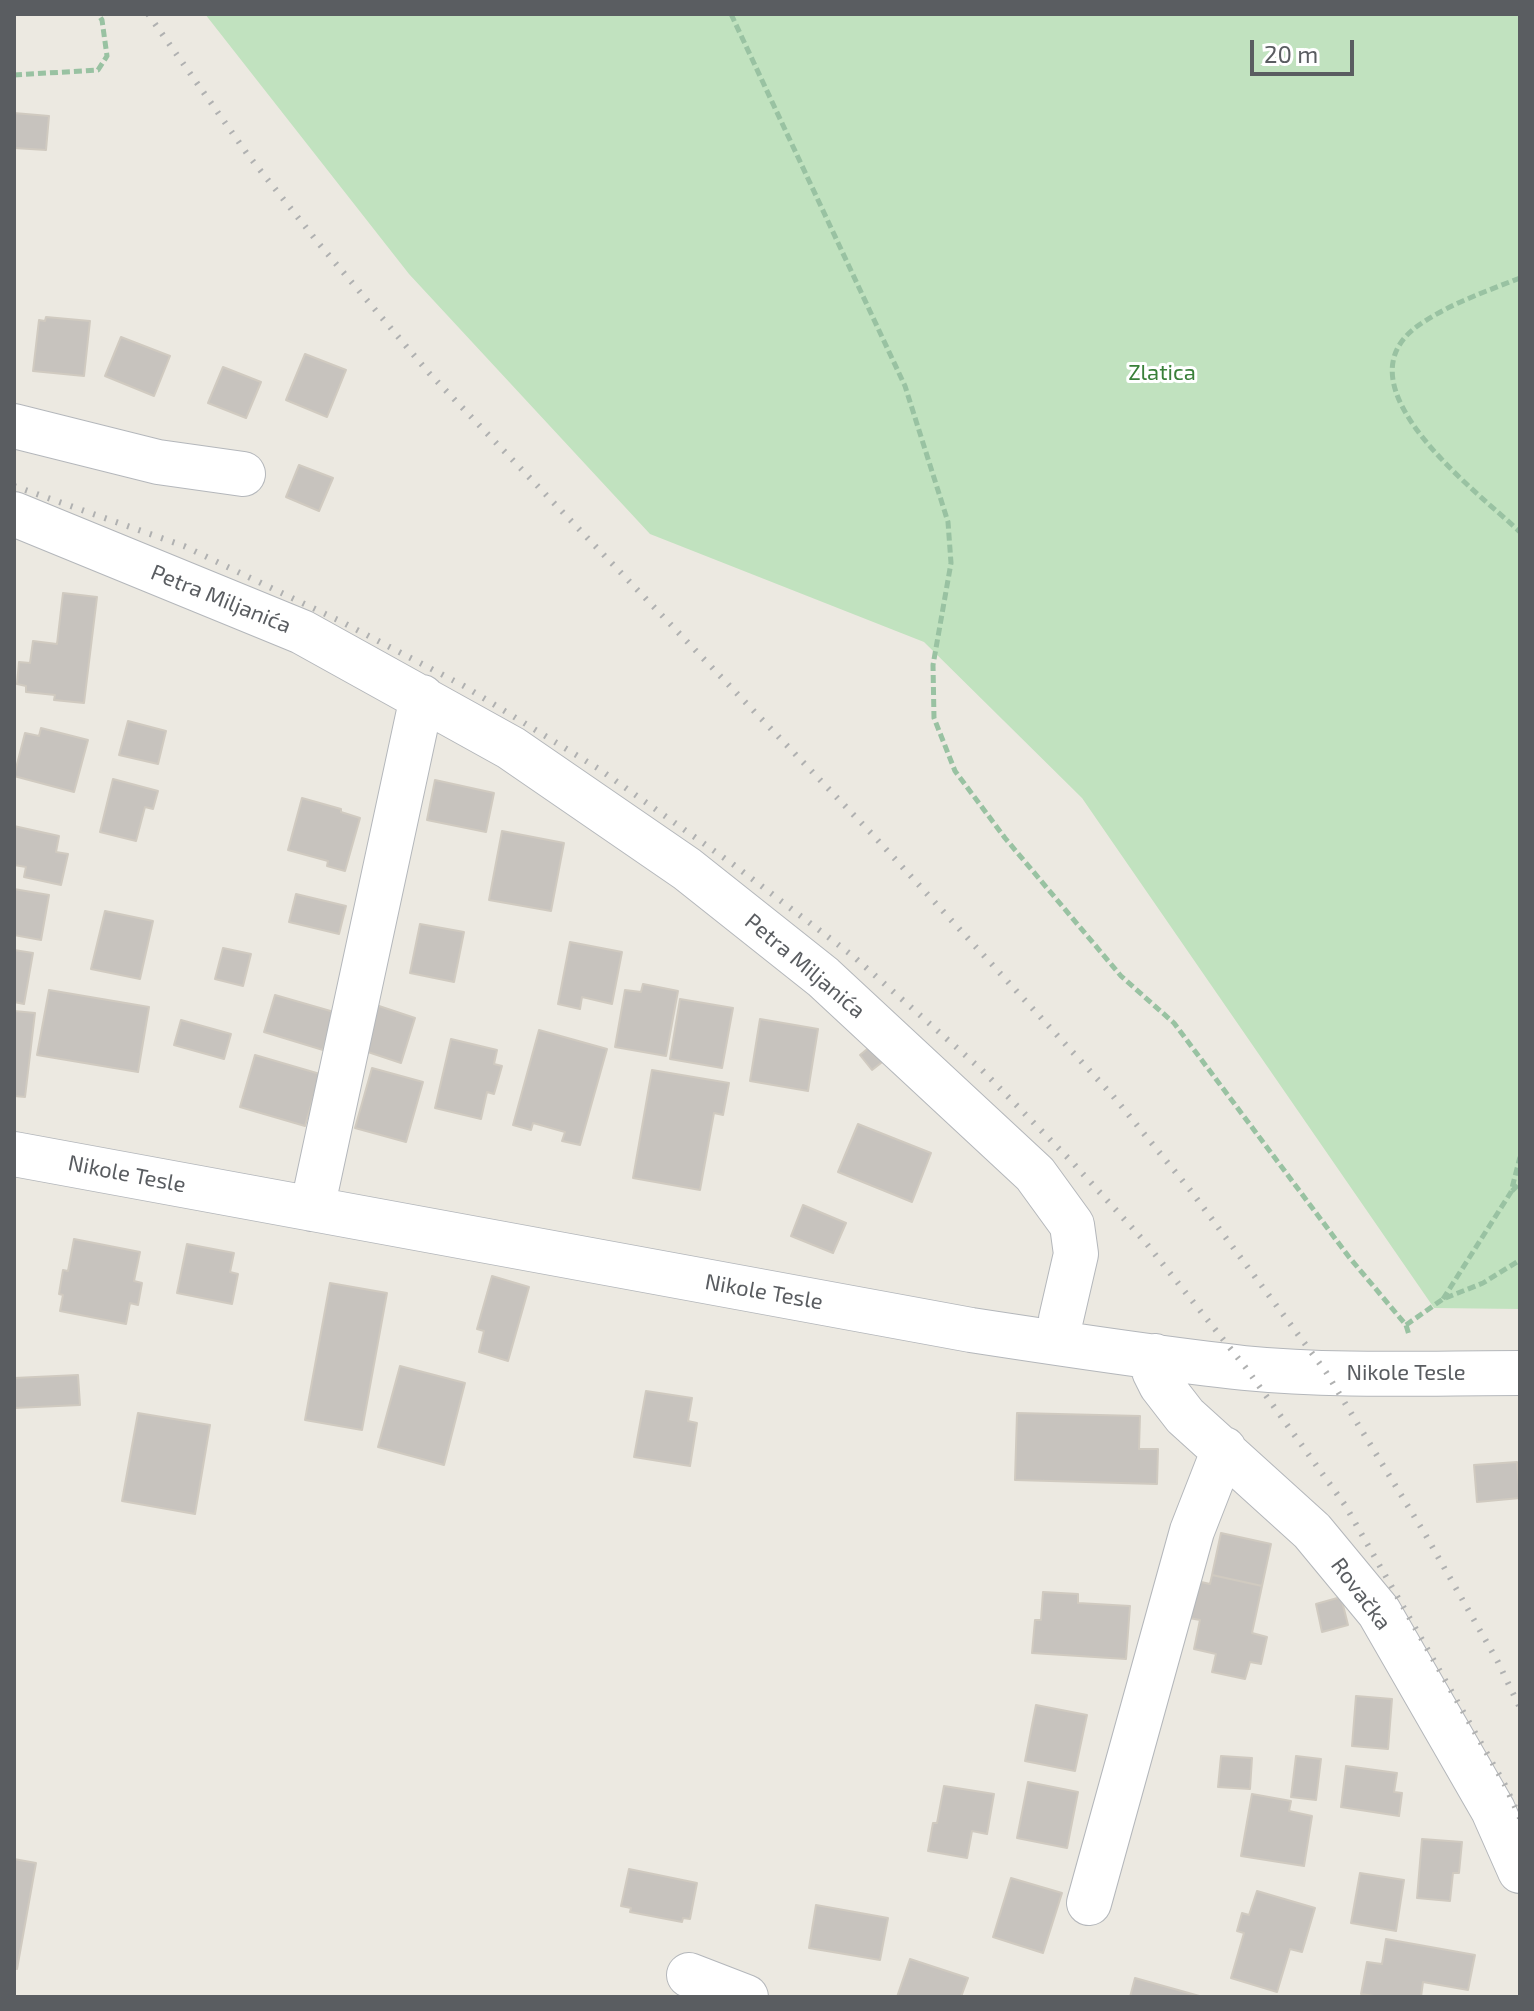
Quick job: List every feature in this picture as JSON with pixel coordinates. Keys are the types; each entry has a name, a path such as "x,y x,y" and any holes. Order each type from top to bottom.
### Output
{"street":[{"path":"14,426 158,462 243,474"},
{"name":"Petra Miljanića","path":"14,514 302,632 523,756 687,869 823,977 1035,1174 1072,1225 1076,1254 1061,1319"},
{"path":"312,1209 422,697"},
{"name":"Nikole Tesle","path":"14,1154 971,1330 1246,1368 1326,1372 1520,1373"},
{"name":"Rovačka","path":"1155,1356 1154,1371 1185,1416 1312,1531 1379,1612 1493,1810 1520,1871"},
{"path":"1089,1903 1192,1531 1224,1449"},
{"path":"689,1975 746,1997"}],"path":[{"path":"14,75 98,70 107,56 102,20 98,14"},
{"path":"731,14 905,386 948,522 951,563 933,665 933,692 934,718 955,771 1005,838 1121,976 1174,1023 1349,1257 1406,1325 1413,1348"},
{"path":"1520,278 1473,297 1419,325 1399,347 1392,373 1394,390 1415,430 1520,532"},
{"path":"1511,1192 1520,1157"},
{"path":"1443,1299 1511,1192 1520,1183"},
{"path":"1406,1325 1443,1299 1483,1283 1520,1260"}],"green space":[{"name":"Zlatica","path":"205,14 1520,14 1520,1309 1434,1308 1082,798 924,642 650,534 409,274"}],"building":[{"path":"14,113 49,116 46,150 14,148"},
{"path":"46,317 90,321 84,376 33,371 39,320 45,321"},
{"path":"121,337 170,356 154,396 105,376"},
{"path":"305,354 346,370 327,417 286,400"},
{"path":"223,367 261,382 246,418 208,403"},
{"path":"299,465 333,478 319,511 286,497"},
{"path":"63,593 97,597 84,703 54,700 55,695 26,692 26,686 17,684 19,662 30,663 33,641 57,644"},
{"path":"128,721 166,731 158,764 119,755"},
{"path":"41,728 88,740 74,792 14,776 25,733 39,736"},
{"path":"113,779 158,791 153,809 145,807 136,841 100,832"},
{"path":"435,780 494,793 486,832 427,820"},
{"path":"302,798 360,818 345,871 327,866 328,861 288,850"},
{"path":"14,826 59,836 56,852 68,854 61,885 24,877 26,867 14,865"},
{"path":"502,831 564,843 551,911 489,900"},
{"path":"14,889 49,895 41,940 14,935"},
{"path":"296,894 346,906 339,934 289,922"},
{"path":"105,911 153,921 140,979 91,969"},
{"path":"420,924 464,932 454,982 410,973"},
{"path":"570,942 622,952 612,1004 582,997 580,1009 558,1004"},
{"path":"223,948 251,954 243,986 215,979"},
{"path":"14,950 33,953 24,1004 14,1002"},
{"path":"643,984 678,991 666,1056 615,1047 625,990 641,992"},
{"path":"49,990 149,1007 138,1072 37,1055"},
{"path":"275,995 334,1012 323,1050 264,1032"},
{"path":"680,999 733,1008 722,1068 670,1059"},
{"path":"376,1005 415,1018 401,1063 362,1050"},
{"path":"14,1011 35,1013 25,1097 14,1096"},
{"path":"760,1019 818,1029 808,1091 750,1081"},
{"path":"181,1020 231,1034 224,1059 174,1045"},
{"path":"539,1030 607,1049 580,1145 562,1141 565,1132 533,1123 531,1130 513,1125"},
{"path":"451,1039 497,1050 494,1064 502,1066 494,1094 487,1092 481,1119 435,1108"},
{"path":"877,1041 890,1056 872,1070 860,1055"},
{"path":"255,1055 320,1074 305,1126 240,1107"},
{"path":"372,1068 423,1082 406,1142 355,1128"},
{"path":"652,1070 729,1083 723,1115 714,1113 700,1190 633,1178"},
{"path":"858,1124 931,1153 912,1202 838,1172"},
{"path":"803,1205 846,1223 833,1253 791,1236"},
{"path":"74,1239 140,1252 134,1281 142,1283 138,1305 130,1303 126,1324 60,1311 63,1270 68,1271"},
{"path":"187,1244 234,1253 230,1272 238,1274 232,1304 177,1293"},
{"path":"492,1276 529,1287 508,1361 479,1352 484,1331 477,1329"},
{"path":"330,1283 387,1293 362,1430 305,1420"},
{"path":"400,1366 465,1383 444,1465 378,1447"},
{"path":"78,1375 80,1405 14,1408 14,1378"},
{"path":"646,1391 692,1398 688,1421 697,1423 690,1466 634,1457"},
{"path":"138,1413 210,1425 195,1514 122,1501"},
{"path":"1017,1413 1140,1416 1139,1449 1158,1449 1157,1484 1015,1480"},
{"path":"1517,1462 1520,1498 1477,1502 1474,1465"},
{"path":"1221,1533 1271,1544 1262,1586 1212,1575"},
{"path":"1212,1575 1262,1586 1252,1633 1267,1637 1261,1664 1250,1662 1245,1679 1212,1672 1216,1654 1194,1649 1200,1620 1189,1618 1197,1581 1210,1584"},
{"path":"1043,1592 1078,1594 1078,1603 1130,1606 1126,1659 1032,1653 1035,1620 1041,1620"},
{"path":"1341,1597 1348,1625 1322,1632 1316,1604"},
{"path":"1356,1696 1392,1699 1388,1749 1352,1746"},
{"path":"1036,1705 1087,1715 1075,1771 1025,1761"},
{"path":"1221,1756 1252,1758 1250,1789 1218,1787"},
{"path":"1296,1756 1321,1759 1316,1800 1291,1797"},
{"path":"1346,1766 1397,1773 1394,1792 1402,1793 1399,1816 1341,1807"},
{"path":"1028,1782 1078,1792 1067,1848 1017,1838"},
{"path":"944,1786 994,1794 987,1834 972,1831 967,1858 928,1851"},
{"path":"1252,1794 1291,1801 1289,1811 1312,1816 1304,1866 1241,1856"},
{"path":"1422,1839 1462,1842 1459,1873 1453,1873 1450,1901 1417,1898"},
{"path":"14,1859 36,1863 17,1969 14,1968"},
{"path":"629,1869 697,1883 690,1919 683,1918 682,1922 630,1912 631,1908 621,1906"},
{"path":"1360,1873 1404,1880 1396,1931 1351,1923"},
{"path":"1011,1878 1062,1893 1043,1953 993,1937"},
{"path":"1257,1891 1315,1908 1302,1952 1290,1949 1277,1992 1231,1978 1244,1933 1237,1931 1242,1913 1249,1915"},
{"path":"816,1905 888,1918 880,1960 809,1948"},
{"path":"1386,1939 1475,1955 1468,1990 1423,1982 1421,1997 1361,1994 1367,1962 1382,1964"},
{"path":"910,1959 968,1978 961,1997 897,1997"},
{"path":"1135,1978 1203,1997 1130,1997"}],"railway":[{"path":"148,14 248,155 429,373 872,834 1113,1096 1191,1191 1326,1372 1425,1534 1498,1662 1520,1708"},
{"path":"14,486 184,546 342,622 464,686 599,769 734,865 853,956 982,1070 1146,1243 1246,1368 1345,1505 1505,1785 1520,1818"}]}
